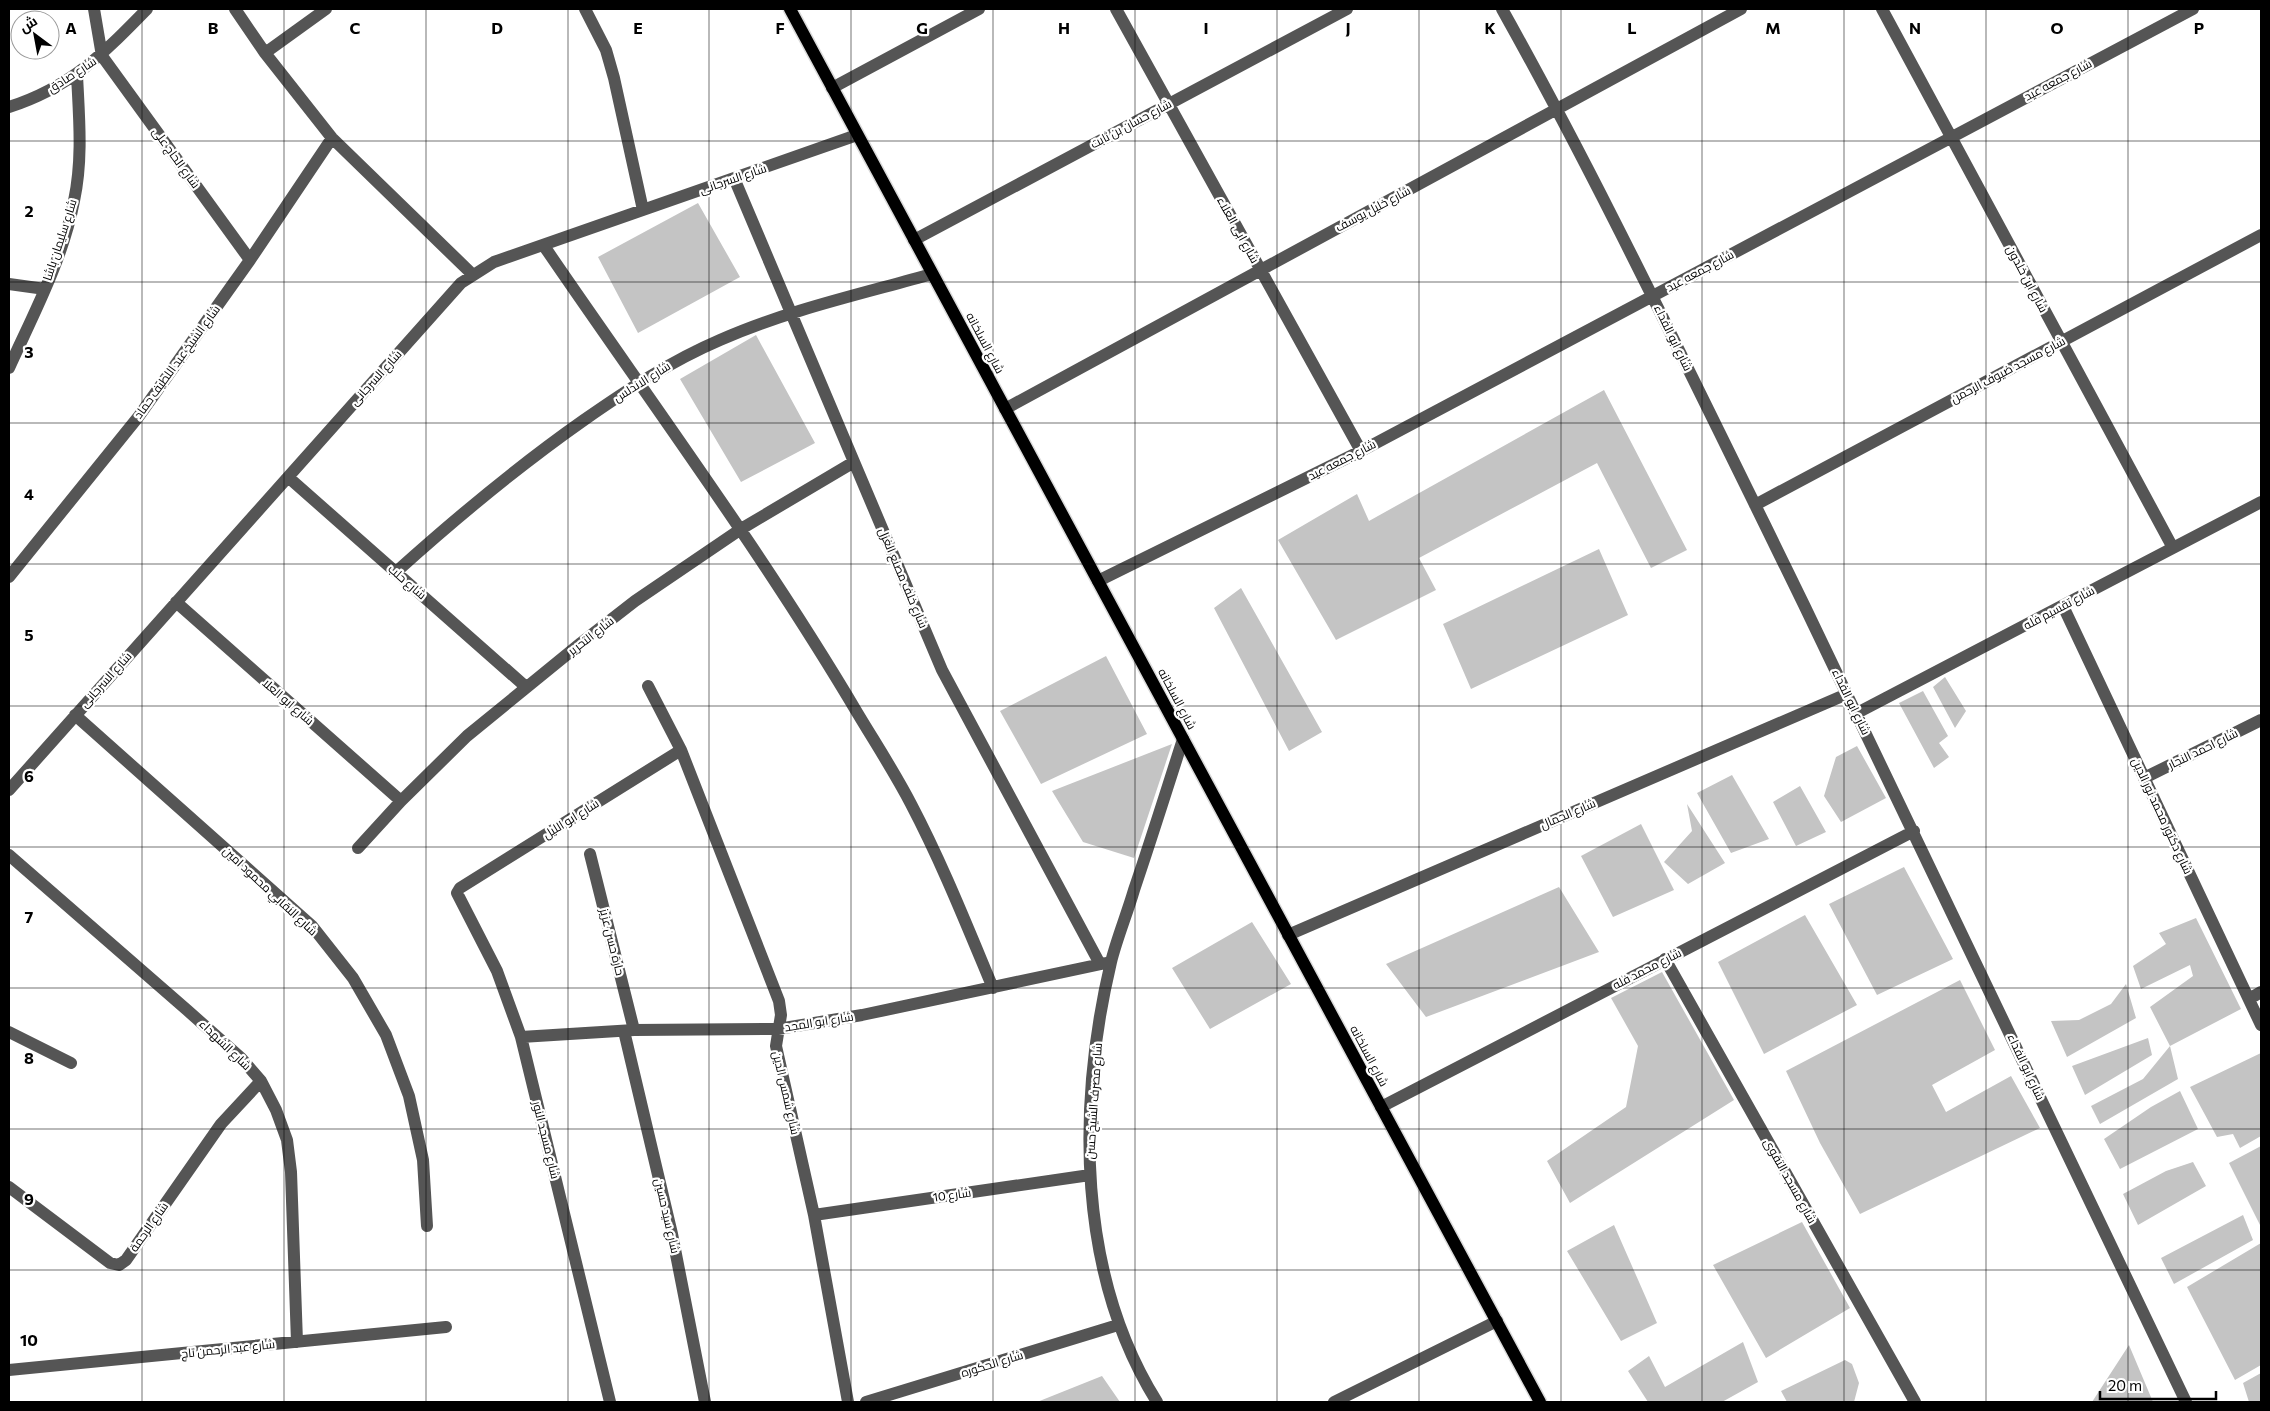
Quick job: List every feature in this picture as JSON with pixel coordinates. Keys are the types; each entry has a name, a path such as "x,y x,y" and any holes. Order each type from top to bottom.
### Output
{"main road":[{"name":"شارع السلخانه","path":"790,9 1540,1402"}],"street":[{"path":"94,9 102,56"},
{"name":"شارع صادق","path":"9,107 35,98 77,75 102,56 147,9"},
{"path":"235,9 265,53 332,138 472,274"},
{"path":"265,53 326,9"},
{"path":"585,9 606,50 643,210"},
{"path":"832,88 980,9"},
{"name":"شارع ابى العلاء","path":"1116,9 1362,451"},
{"name":"شارع حسان بن ثابت","path":"914,240 1347,9"},
{"name":"شارع ابو الفداء","path":"1502,9 1558,108 1755,505 1914,831 2186,1402"},
{"name":"شارع خليل يوسف","path":"1005,409 1741,9"},
{"name":"شارع ابن خلدون","path":"1882,9 2173,548"},
{"name":"شارع جمعه عيد","path":"1098,581 1362,451 2193,9"},
{"name":"شارع الحاج على","path":"102,56 250,260"},
{"name":"شارع سليمان باشا","path":"9,368 45,289 74,202 80,128 77,75"},
{"name":"شارع السرجانى","path":"9,790 452,292 472,274 494,262 857,135"},
{"name":"شارع الشيخ عبد اللطيف حماد","path":"9,577 139,416 250,260 332,138"},
{"name":"شارع خلف مصنع الغزل","path":"734,178 942,670 1106,963"},
{"name":"شارع مسجد ضيوف الرحمن","path":"1755,505 2261,235"},
{"path":"544,246 637,383 741,529 813,639 911,804 948,882 993,988"},
{"name":"شارع الاندلس","path":"396,572 462,513 534,455 637,383 718,340 791,313 932,274"},
{"path":"9,284 45,289"},
{"name":"شارع التحرير","path":"358,848 401,801 466,736 635,601 741,529 854,462"},
{"name":"شارع حلب","path":"288,477 526,687"},
{"name":"شارع تقسيم فله","path":"1857,713 2261,502"},
{"name":"شارع ابو العلا","path":"176,602 401,801"},
{"name":"شارع دكتور محمد نور الدين","path":"2063,606 2261,1025"},
{"name":"شارع شمس الدين","path":"648,686 681,750 779,1001 781,1015 776,1046 814,1215 848,1402"},
{"name":"شارع الجمال","path":"1288,935 1847,694"},
{"name":"شارع النقابي محمود امين","path":"75,715 312,926 353,978 386,1034 409,1096 423,1160 427,1226"},
{"name":"شارع احمد النجار","path":"2144,778 2261,720"},
{"name":"شارع مصرف الشيخ حسن","path":"1157,1402 1130,1353 1118,1325 1100,1262 1090,1175 1096,1055 1106,963 1183,739"},
{"name":"شارع ابو الليل","path":"460,888 681,750"},
{"name":"شارع محمد فله","path":"1381,1107 1914,831"},
{"name":"حارة حسن عزيز","path":"590,854 629,1031"},
{"name":"شارع الشهداء","path":"9,855 241,1058 261,1081 276,1110 287,1140 291,1172 297,1342"},
{"name":"شارع مسجد النور","path":"460,888 458,896 496,971 521,1037 610,1402"},
{"name":"شارع مسجد التقوى","path":"1665,959 1915,1402"},
{"name":"شارع ابو المجد","path":"521,1037 629,1031 778,1029 862,1015 1106,963"},
{"path":"2248,999 2261,992"},
{"name":"شارع سيد حسين","path":"629,1031 705,1402"},
{"path":"9,1032 70,1063"},
{"name":"شارع الرحمة","path":"9,1187 110,1263 119,1265 126,1260 221,1124 261,1081"},
{"name":"شارع 10","path":"814,1215 1090,1175"},
{"path":"1334,1402 1497,1321"},
{"name":"شارع الحكوره","path":"866,1402 1118,1325"},
{"name":"شارع عبد الرحمن تاج","path":"9,1370 446,1327"}],"building":[{"path":"698,203 740,277 638,333 598,257"},
{"path":"756,335 815,443 741,482 680,379"},
{"path":"1604,390 1687,550 1651,568 1597,463 1419,558 1436,590 1336,640 1278,540 1357,494 1369,521"},
{"path":"1599,549 1628,615 1471,689 1443,624"},
{"path":"1241,588 1322,732 1289,751 1214,608"},
{"path":"1106,656 1147,734 1041,784 1000,711"},
{"path":"1945,677 1966,711 1955,728 1933,687"},
{"path":"1923,691 1948,736 1939,743 1949,757 1934,768 1899,703"},
{"path":"1172,744 1134,858 1083,842 1052,791"},
{"path":"1857,746 1886,798 1841,822 1824,796 1836,757"},
{"path":"1732,775 1769,839 1731,853 1697,793"},
{"path":"1800,786 1826,832 1796,846 1773,802"},
{"path":"1687,804 1725,863 1688,884 1664,862 1692,831"},
{"path":"1641,824 1674,890 1613,917 1581,856"},
{"path":"1904,867 1953,959 1877,995 1829,904"},
{"path":"1559,887 1599,952 1426,1017 1386,964"},
{"path":"1805,915 1857,1005 1764,1054 1718,962"},
{"path":"2196,918 2241,1009 2170,1046 2150,1007 2193,976 2190,965 2141,989 2133,966 2166,944 2159,933"},
{"path":"1252,922 1291,984 1210,1029 1172,968"},
{"path":"1662,972 1734,1100 1570,1203 1547,1161 1626,1107 1638,1046 1611,998"},
{"path":"1960,980 1995,1050 1932,1085 1946,1112 2011,1076 2040,1128 1860,1214 1820,1143 1786,1071"},
{"path":"2126,984 2136,1018 2067,1057 2051,1021 2079,1020 2111,1004"},
{"path":"2148,1038 2152,1055 2085,1095 2072,1066"},
{"path":"2170,1046 2178,1079 2100,1124 2091,1106 2143,1079"},
{"path":"2261,1053 2261,1136 2240,1148 2233,1134 2217,1137 2190,1087"},
{"path":"2180,1091 2198,1129 2120,1169 2104,1139 2151,1107"},
{"path":"2261,1146 2261,1227 2229,1163"},
{"path":"2193,1162 2206,1186 2138,1225 2123,1194 2166,1171"},
{"path":"2243,1215 2253,1240 2174,1284 2161,1258"},
{"path":"1802,1222 1850,1308 1766,1358 1713,1265"},
{"path":"1614,1225 1657,1323 1621,1341 1567,1251"},
{"path":"2261,1243 2261,1365 2235,1380 2187,1287"},
{"path":"1743,1342 1758,1382 1722,1402 1648,1402 1628,1371 1649,1356 1665,1387"},
{"path":"2129,1345 2153,1402 2092,1402"},
{"path":"1845,1360 1852,1364 1859,1383 1854,1402 1787,1402 1781,1391"},
{"path":"2261,1373 2261,1402 2249,1402 2243,1383"},
{"path":"1102,1376 1120,1402 1037,1402"}]}
